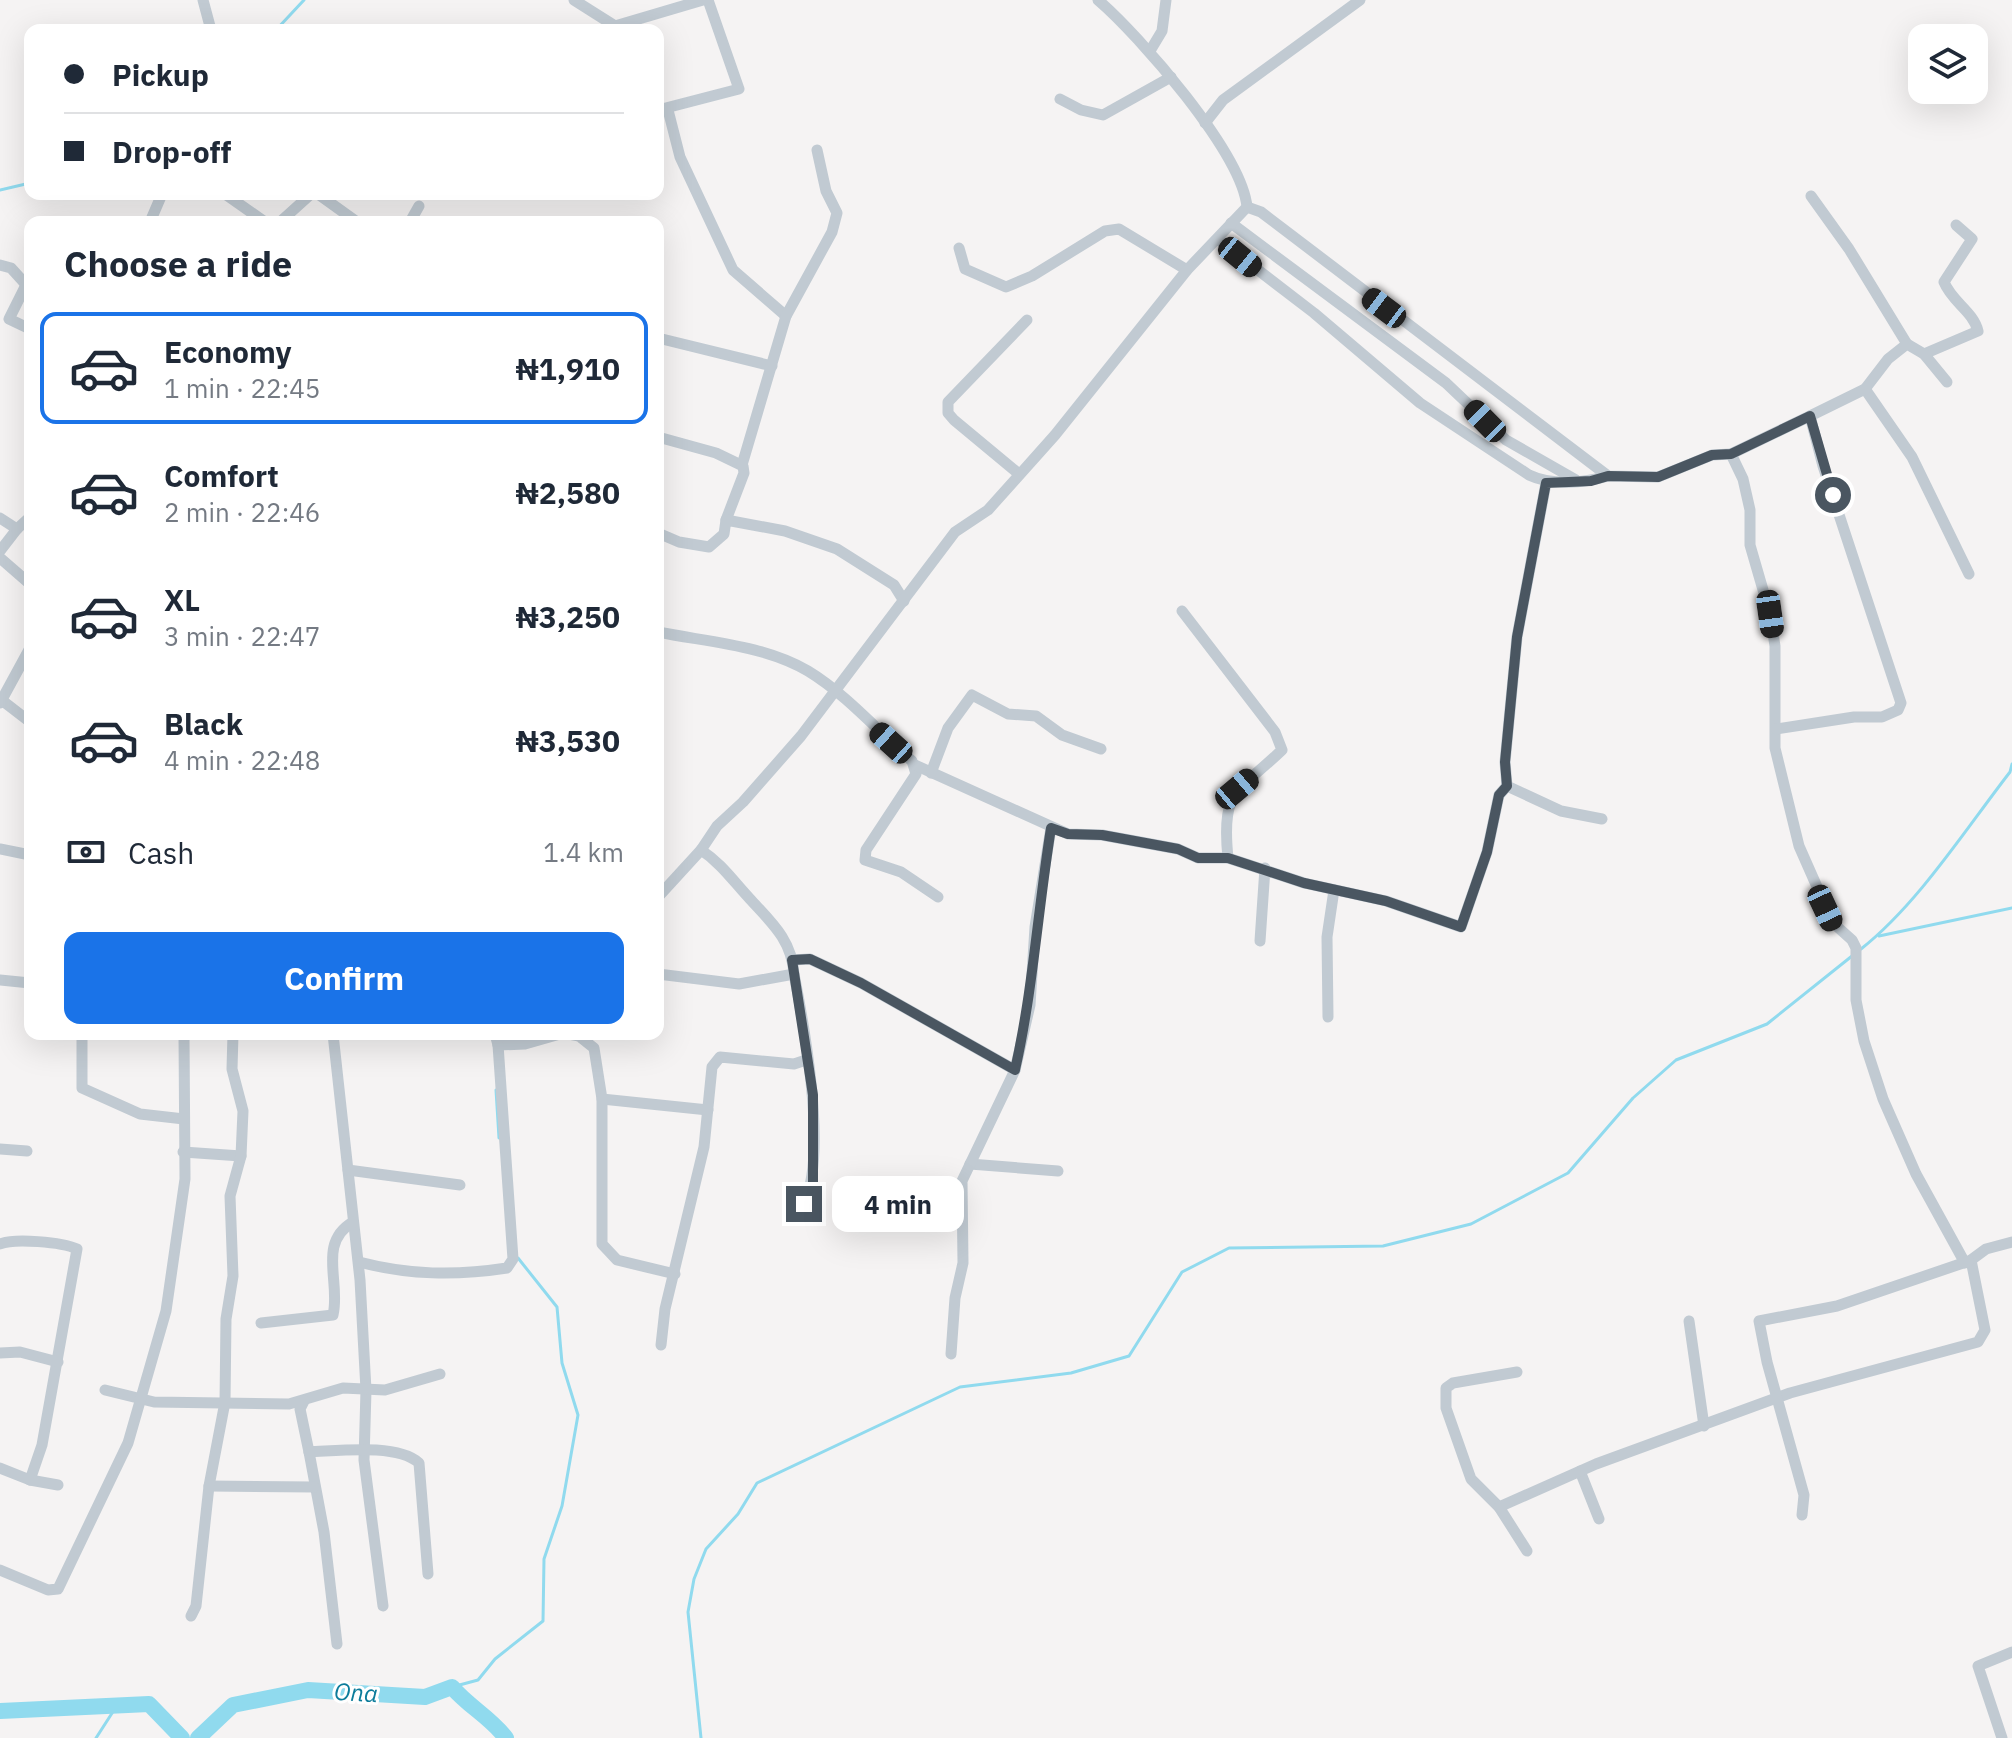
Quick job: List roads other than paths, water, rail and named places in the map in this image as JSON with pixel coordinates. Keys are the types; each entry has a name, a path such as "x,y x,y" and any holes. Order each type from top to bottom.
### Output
{"street":[{"path":"203,0 209,24"},
{"path":"574,0 612,24"},
{"path":"622,24 706,0 739,89 664,110"},
{"path":"1098,0 1150,51 1205,123 1229,163 1247,207 1261,212 1608,476"},
{"path":"1150,51 1162,31 1166,0"},
{"path":"1205,123 1223,100 1360,0"},
{"path":"1060,99 1081,110 1103,115 1171,77"},
{"path":"664,113 680,157 733,270 786,316"},
{"path":"664,535 709,547 724,534 726,520 744,473 742,465 786,316 832,232 837,213 826,191 817,150"},
{"path":"1811,196 1849,249 1907,344 1924,354 1947,382"},
{"path":"234,200 256,216"},
{"path":"287,216 304,200"},
{"path":"326,200 349,216"},
{"path":"413,216 419,206"},
{"path":"664,890 835,693 955,532 988,510 1073,415 1187,270 1219,240 1247,207"},
{"path":"1231,223 1446,383 1506,440 1576,480"},
{"path":"1924,354 1978,331 1976,322 1948,293 1944,282 1972,239 1956,225"},
{"path":"959,248 965,269 1006,287 1032,276 1105,231 1119,229 1187,270"},
{"path":"1219,240 1314,313 1420,403 1546,483 1591,481 1608,476 1658,477 1712,455 1731,454 1865,389 1888,359 1907,344"},
{"path":"0,265 11,268 24,283"},
{"path":"24,294 9,319 24,326"},
{"path":"1019,474 954,420 948,413 948,402 1027,320"},
{"path":"664,339 706,347 772,366"},
{"path":"1865,389 1912,457 1969,574"},
{"path":"1776,729 1854,717 1886,716 1898,710 1901,703 1823,466 1810,416"},
{"path":"664,439 742,465"},
{"path":"1499,1507 1580,1471 1779,1398 1838,1378 1978,1342 1985,1330 1968,1262 1916,1174 1883,1099 1864,1041 1856,1000 1856,948 1852,940 1833,923 1799,846 1775,748 1775,646 1770,614 1750,545 1750,510 1743,479 1731,454"},
{"path":"664,633 745,648 810,672 915,765 1051,828 1068,834 1102,835 1178,849 1198,858 1228,858 1334,890 1386,901 1461,927 1487,852 1499,795 1507,786 1505,762 1517,637 1546,483"},
{"path":"0,518 17,529"},
{"path":"726,520 785,531 837,549 894,585 904,601"},
{"path":"0,551 24,523"},
{"path":"0,558 24,579"},
{"path":"1182,611 1275,732 1282,750 1237,789 1224,818 1228,858"},
{"path":"24,659 1,702 24,718"},
{"path":"931,773 948,728 972,695 1008,714 1036,716 1062,735 1101,749"},
{"path":"915,765 916,774 866,850 865,860 901,872 938,897"},
{"path":"1507,786 1561,811 1602,819"},
{"path":"951,1354 955,1298 963,1263 962,1181 1015,1070 1030,1005 1035,927 1051,828"},
{"path":"0,849 24,854"},
{"path":"701,850 714,858 775,923 792,960 813,1095 813,1184 804,1204"},
{"path":"1260,941 1265,868"},
{"path":"1328,1017 1327,937 1334,890"},
{"path":"792,960 810,959 861,983 1015,1070"},
{"path":"664,975 739,984 794,974"},
{"path":"0,980 24,982"},
{"path":"82,1040 82,1088 140,1114 184,1119"},
{"path":"0,1570 35,1586 58,1589 128,1443 172,1277 185,1179 184,1040"},
{"path":"191,1616 196,1606 209,1486 225,1402 226,1319 233,1276 230,1196 241,1156 243,1111 232,1069 233,1040"},
{"path":"334,1040 359,1262 366,1390 367,1449 364,1460 383,1606"},
{"path":"359,1262 397,1272 438,1275 507,1268 513,1259 496,1040"},
{"path":"502,1040 525,1044 539,1040"},
{"path":"584,1040 594,1048 602,1099 602,1244 617,1260 675,1274"},
{"path":"661,1345 665,1309 704,1147 712,1067 720,1057 794,1064 806,1060"},
{"path":"602,1099 708,1110"},
{"path":"0,1149 27,1151"},
{"path":"183,1152 241,1156"},
{"path":"970,1164 1058,1171"},
{"path":"348,1170 460,1185"},
{"path":"261,1323 333,1315 333,1240 341,1229 353,1222"},
{"path":"0,1244 15,1240 66,1244 77,1249 42,1445 30,1480"},
{"path":"1802,1515 1804,1495 1767,1362 1759,1321 1837,1306 1968,1262 1986,1249 2012,1242"},
{"path":"1689,1321 1704,1426"},
{"path":"0,1353 20,1352 58,1362"},
{"path":"1517,1372 1446,1388 1446,1408 1471,1479 1499,1507 1527,1551"},
{"path":"105,1390 140,1399 289,1404 343,1388 385,1390 440,1374"},
{"path":"304,1401 300,1409 324,1532 337,1644"},
{"path":"309,1452 367,1449 408,1456 419,1463 428,1574"},
{"path":"0,1468 30,1480 58,1485"},
{"path":"1580,1471 1599,1519"},
{"path":"209,1486 314,1487"},
{"path":"2002,1738 1978,1666 2012,1652"}],"waterway":[{"path":"282,24 304,0"},
{"path":"0,190 24,184"},
{"path":"1861,949 1921,889 2010,772 2012,764"},
{"path":"1879,936 2012,908"},
{"path":"701,1738 688,1612 694,1579 706,1549 738,1514 757,1483 960,1387 1071,1373 1129,1356 1182,1272 1229,1248 1383,1246 1471,1224 1568,1173 1633,1098 1676,1060 1767,1024 1852,956"},
{"path":"496,1090 499,1138"},
{"path":"452,1687 478,1680 495,1659 543,1621 544,1559 562,1506 578,1415 562,1363 557,1307 518,1258"},
{"name":"Ona","path":"198,1738 233,1705 308,1690 425,1697 452,1687 506,1738"},
{"name":"Ona","path":"0,1711 149,1704 182,1738"},
{"path":"96,1738 116,1707"}]}
